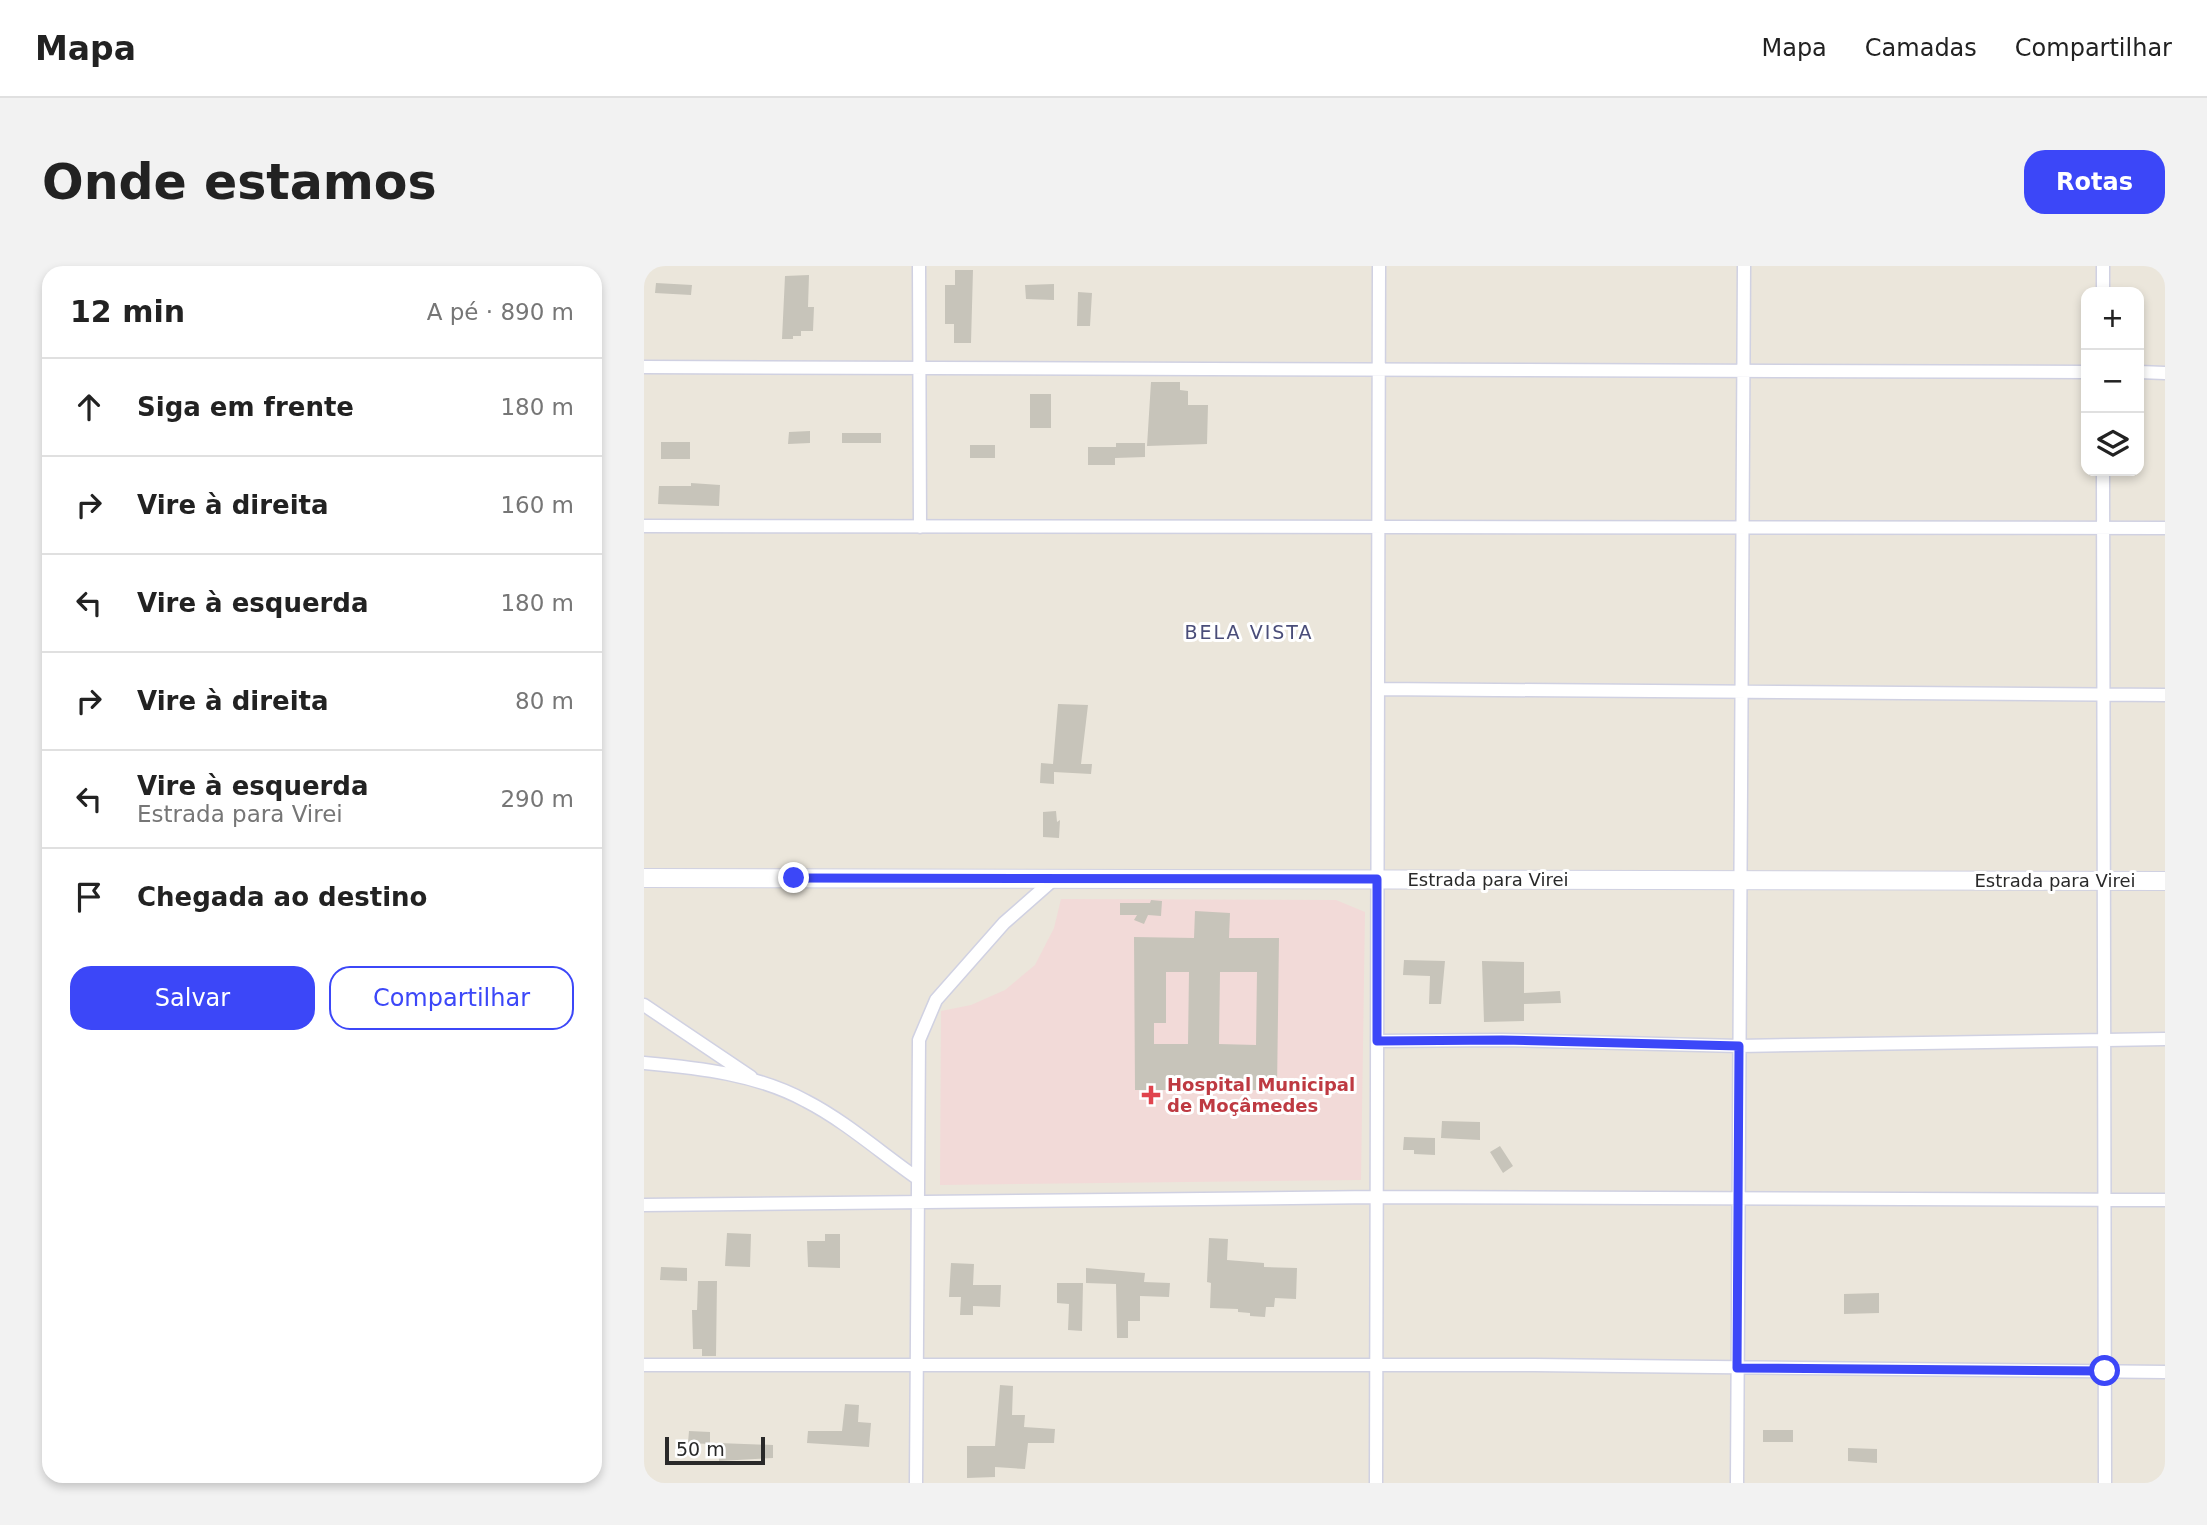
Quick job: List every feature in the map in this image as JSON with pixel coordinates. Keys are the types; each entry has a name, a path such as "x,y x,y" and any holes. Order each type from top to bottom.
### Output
{"street":[{"path":"919,266 920,527"},
{"path":"1376,1483 1379,266"},
{"path":"1737,1483 1744,266"},
{"path":"2103,266 2103,287"},
{"path":"644,368 2081,372"},
{"path":"2144,372 2165,373"},
{"path":"2103,476 2105,1483"},
{"path":"644,526 2165,528"},
{"path":"1378,689 2165,695"},
{"name":"Estrada para Virei","path":"644,878 2165,881"},
{"path":"916,1483 919,1040 936,1000 1004,923 1055,879"},
{"path":"644,1005 759,1082"},
{"path":"1377,1041 1502,1040 1739,1046 2165,1039"},
{"path":"644,1063 708,1069 759,1082 806,1101 917,1178"},
{"path":"644,1205 1376,1197 2165,1200"},
{"path":"644,1365 2165,1371"}],"shaded area":[{"name":"Hospital Municipal de Moçâmedes","path":"1061,899 1336,900 1365,912 1361,1180 940,1185 941,1011 971,1005 1005,990 1035,965 1054,928"}],"building":[{"path":"955,270 973,270 971,343 954,343 954,324 945,324 945,285 955,285"},
{"path":"809,275 808,307 814,307 813,331 801,331 801,336 782,339 785,276"},
{"path":"656,283 692,285 691,295 655,293"},
{"path":"1054,284 1054,300 1026,299 1025,285"},
{"path":"1078,292 1092,293 1090,326 1077,326"},
{"path":"1151,382 1180,382 1180,390 1188,391 1188,405 1208,405 1207,444 1147,446"},
{"path":"1030,394 1051,394 1051,428 1030,428"},
{"path":"810,431 810,443 788,444 789,432"},
{"path":"842,433 881,433 881,443 842,443"},
{"path":"661,442 690,442 690,459 661,459"},
{"path":"1116,443 1145,443 1145,457 1115,458 1115,465 1088,465 1088,447 1116,447"},
{"path":"970,445 995,445 995,458 970,458"},
{"path":"691,483 720,485 719,506 658,504 659,486 691,486"},
{"path":"1058,704 1088,705 1081,764 1092,764 1091,774 1054,772 1054,784 1040,783 1041,763 1053,764"},
{"path":"1056,811 1057,822 1060,820 1059,838 1043,837 1043,812"},
{"path":"1151,900 1162,901 1161,916 1148,915 1144,924 1134,920 1137,915 1120,915 1120,903 1150,903"},
{"path":"1195,911 1230,913 1229,938 1279,938 1277,1090 1135,1090 1134,937 1194,938","holes":["1166,972 1189,972 1188,1044 1154,1044 1154,1023 1166,1023","1220,972 1257,972 1256,1045 1219,1044"]},
{"path":"1404,960 1445,961 1441,1004 1429,1004 1430,976 1403,975"},
{"path":"1482,961 1524,962 1524,993 1560,991 1561,1003 1524,1004 1524,1021 1484,1022"},
{"path":"1442,1121 1480,1122 1480,1140 1441,1138"},
{"path":"1404,1137 1435,1138 1435,1155 1414,1154 1414,1150 1403,1150"},
{"path":"1500,1146 1513,1166 1503,1173 1490,1152"},
{"path":"727,1233 751,1234 750,1267 725,1266"},
{"path":"825,1234 840,1234 840,1268 808,1267 807,1241 825,1241"},
{"path":"1209,1238 1228,1239 1227,1260 1264,1263 1264,1267 1297,1268 1296,1299 1275,1298 1274,1307 1266,1307 1265,1317 1250,1316 1250,1313 1238,1312 1238,1309 1210,1308 1211,1283 1207,1282"},
{"path":"951,1263 974,1264 973,1285 1001,1285 1000,1307 973,1306 973,1315 960,1315 961,1297 949,1297"},
{"path":"661,1267 687,1268 687,1281 660,1280"},
{"path":"1086,1268 1145,1273 1144,1282 1170,1283 1169,1297 1140,1296 1140,1321 1128,1321 1128,1338 1117,1338 1116,1284 1086,1283"},
{"path":"698,1281 717,1281 716,1356 702,1356 702,1349 693,1349 692,1310 697,1310"},
{"path":"1057,1283 1083,1283 1082,1331 1068,1330 1069,1304 1057,1303"},
{"path":"1879,1293 1879,1313 1844,1314 1844,1294"},
{"path":"1000,1385 1013,1386 1012,1415 1025,1415 1024,1427 1055,1429 1054,1443 1028,1443 1025,1469 995,1467 995,1477 967,1478 967,1446 995,1446"},
{"path":"845,1404 859,1405 858,1422 871,1423 869,1447 807,1443 808,1431 842,1431"},
{"path":"1763,1430 1793,1430 1793,1442 1763,1442"},
{"path":"689,1431 710,1432 710,1444 688,1443"},
{"path":"718,1443 773,1445 773,1458 719,1461"},
{"path":"1848,1448 1877,1449 1877,1463 1848,1461"}],"place":[{"name":"Hospital Municipal de Moçâmedes","path":"1151,1095"}],"district":[{"name":"BELA VISTA","path":"1249,632"}],"route":[{"path":"794,878 1377,879 1377,1041 1502,1040 1739,1046 1737,1368 2105,1371"}]}
